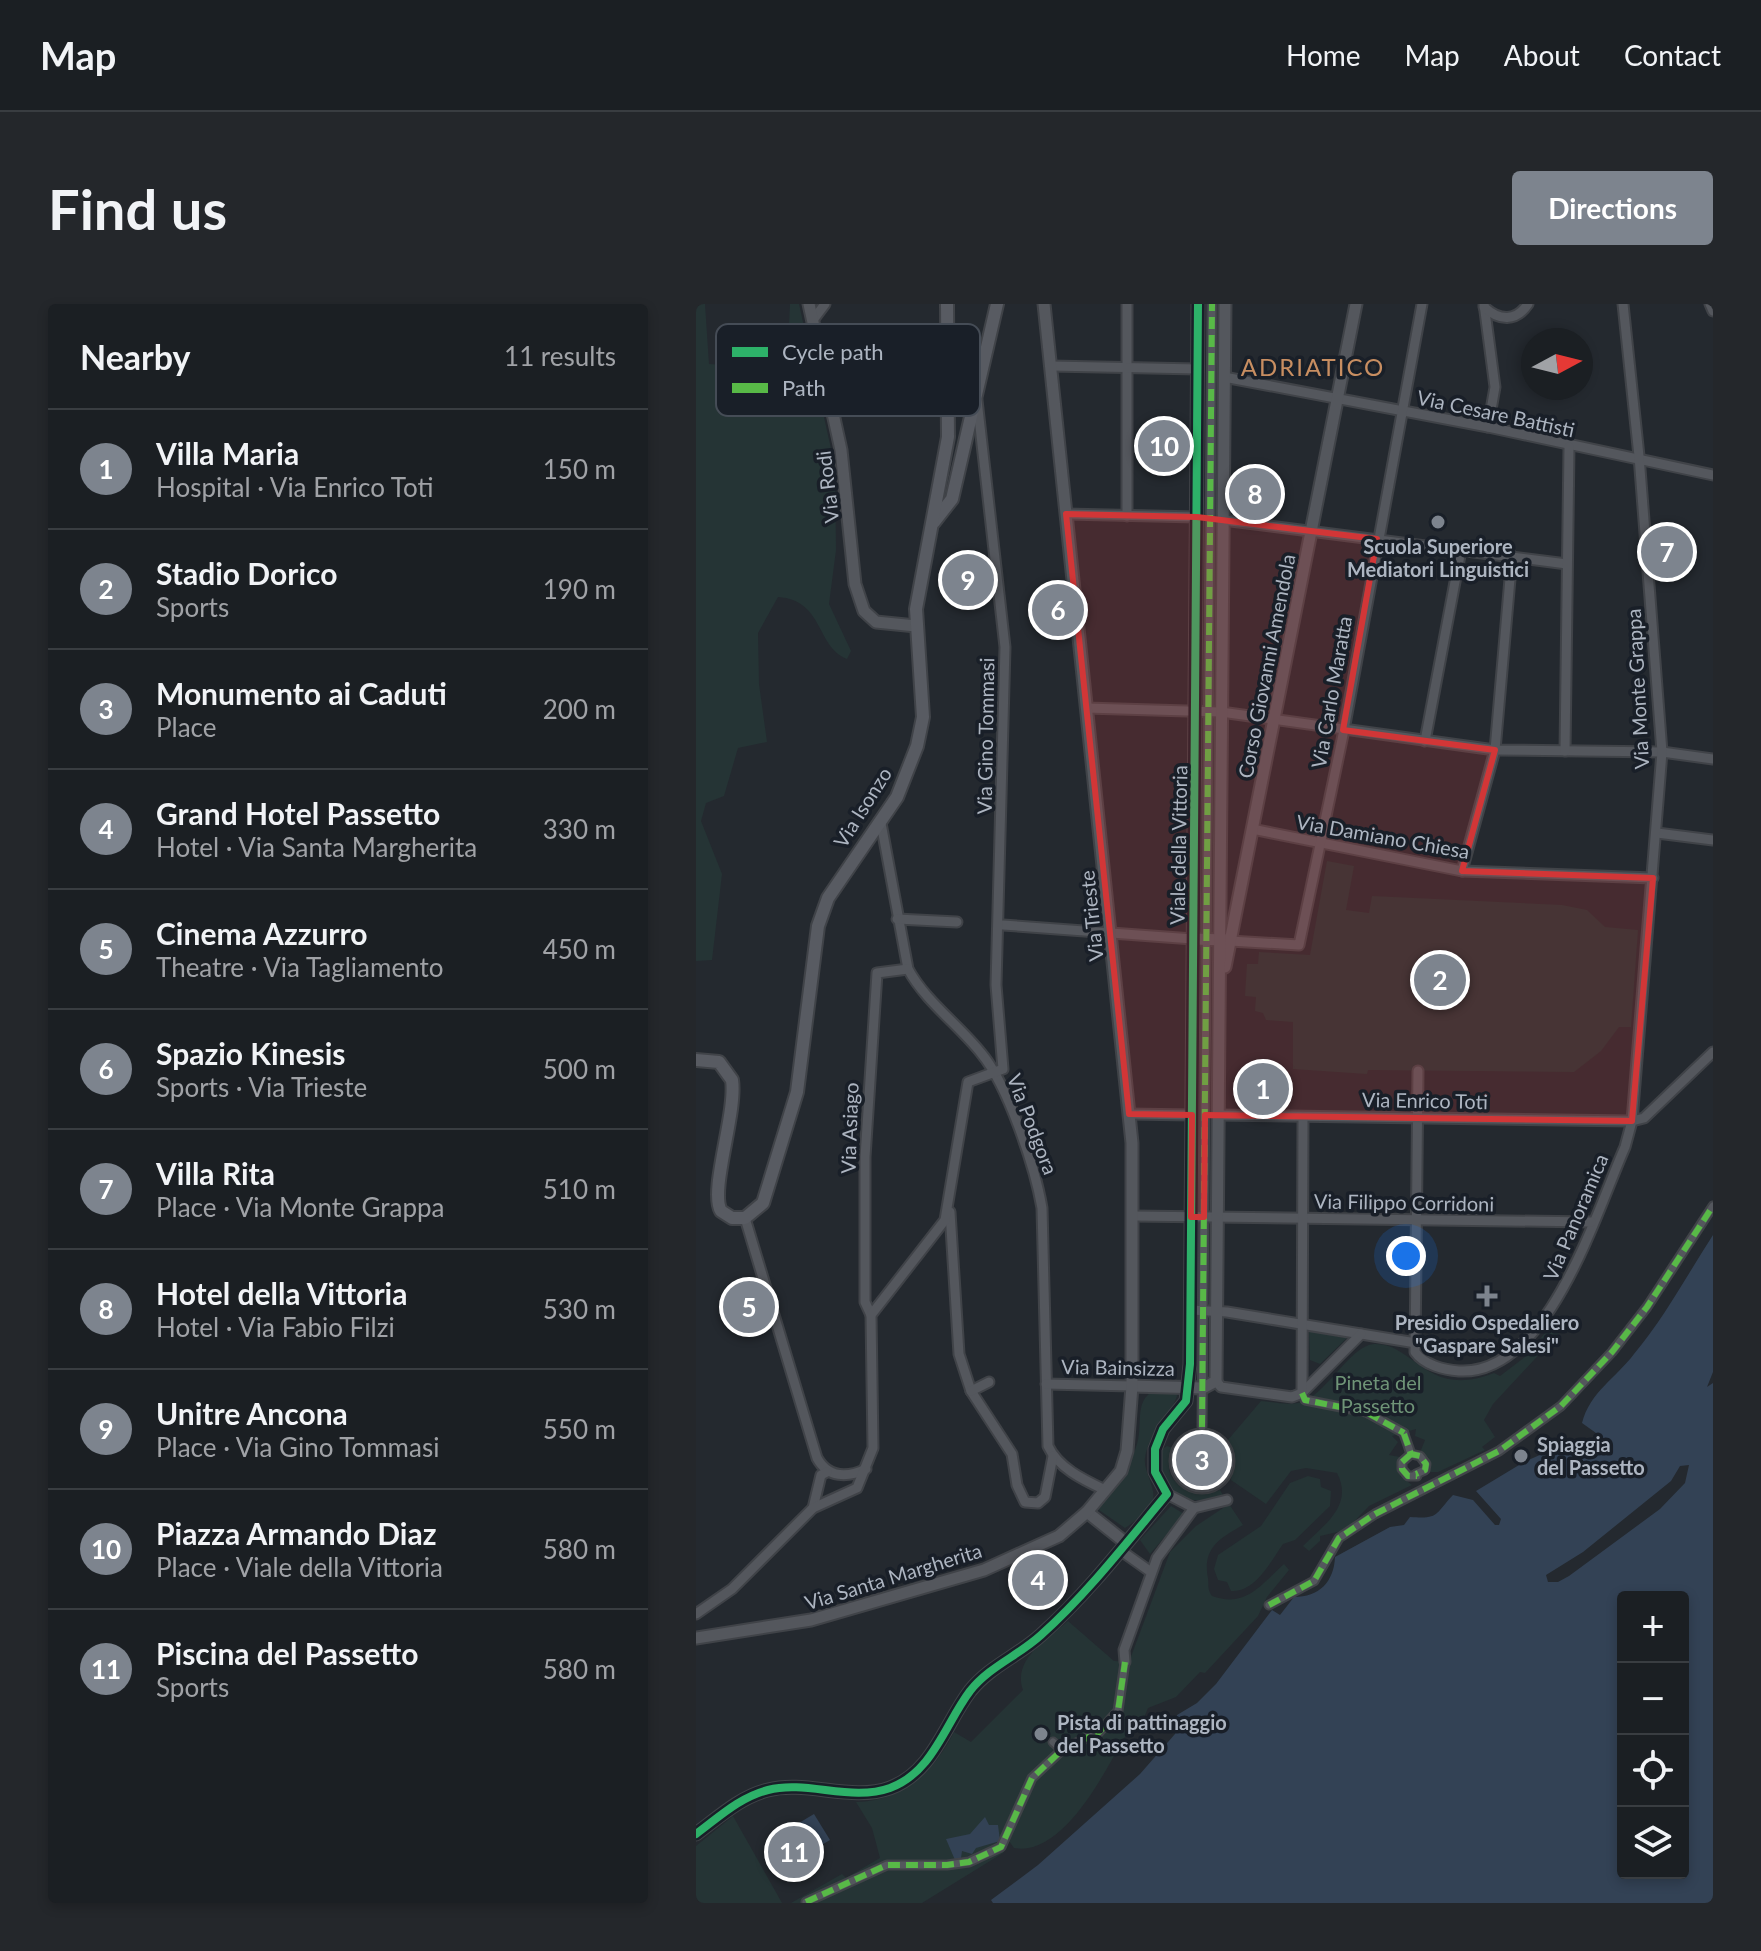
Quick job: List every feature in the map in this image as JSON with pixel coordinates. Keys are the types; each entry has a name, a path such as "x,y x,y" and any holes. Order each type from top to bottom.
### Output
{"main road":[{"name":"Via Isonzo","path":"947,304 947,324"},
{"path":"980,382 997,304"},
{"name":"Via Isonzo","path":"745,1218 763,1203 797,1092 818,926 838,881 881,823 908,771 923,717 916,626 949,416"},
{"path":"931,526 952,499 972,416"},
{"path":"937,495 943,502 952,499"},
{"path":"696,1060 719,1062 732,1080 726,1153 717,1197 721,1211 732,1218 745,1218"}],"street":[{"name":"Via Rodi","path":"809,304 814,324"},
{"path":"813,320 825,304"},
{"name":"Via Trieste","path":"1044,304 1129,1114 1133,1216 1132,1386 1127,1451 1121,1471 1087,1512"},
{"path":"1127,304 1127,516"},
{"name":"Viale della Vittoria","path":"1198,304 1197,517 1211,1217"},
{"name":"Viale della Vittoria","path":"1212,304 1193,939 1191,1217 1216,1381"},
{"name":"Viale della Vittoria","path":"1193,939 1225,940 1221,712 1225,304"},
{"name":"Corso Giovanni Amendola","path":"1220,986 1225,940 1252,829 1356,304"},
{"name":"Via Carlo Maratta","path":"1225,940 1299,945 1344,730 1422,304"},
{"path":"1484,306 1496,316 1511,318 1523,312 1528,304"},
{"name":"Via Monte Grappa","path":"1623,304 1662,752 1632,1121"},
{"path":"1710,304 1713,311"},
{"path":"1484,306 1495,387 1488,427"},
{"path":"1051,366 1198,369"},
{"name":"Via Cesare Battisti","path":"1224,377 1488,427 1569,447 1713,475"},
{"name":"Via Rodi","path":"834,416 841,450 859,601 876,622 916,626"},
{"name":"Via Gino Tommasi","path":"979,416 1005,647 996,985 1003,1069 993,1072"},
{"path":"1565,751 1569,447"},
{"path":"1066,514 1197,517"},
{"path":"1223,520 1567,564"},
{"path":"1425,741 1461,550"},
{"path":"1462,871 1495,750 1512,556"},
{"path":"1086,708 1221,712 1495,750 1662,752 1713,759"},
{"name":"Via Podgora","path":"881,823 908,969 917,985 983,1055 1037,1178 1042,1208 1048,1446 1053,1456 1045,1497 1038,1503 1025,1502 1017,1485 1012,1454 971,1391"},
{"name":"Via Damiano Chiesa","path":"1252,829 1462,871 1653,878"},
{"path":"1657,833 1713,840"},
{"path":"897,919 957,922"},
{"path":"1003,925 1193,939"},
{"name":"Via Asiago","path":"866,1469 873,1448 871,1315 865,1302 865,1157 877,973 908,969"},
{"name":"Viale della Vittoria","path":"1202,1427 1204,1311 1217,1115 1220,986"},
{"path":"1632,1121 1644,1118 1713,1052"},
{"path":"1204,1311 1416,1343 1418,1071"},
{"path":"989,1382 971,1391 959,1354 949,1210 964,1093 968,1082 993,1072"},
{"path":"1129,1114 1192,1115"},
{"name":"Via Enrico Toti","path":"1217,1115 1632,1121"},
{"path":"1303,1117 1302,1393 1305,1400 1366,1412 1404,1434 1411,1454"},
{"name":"Via Panoramica","path":"1416,1343 1418,1356 1439,1367 1462,1371 1496,1363 1522,1342 1556,1304 1572,1273 1625,1147 1632,1121"},
{"path":"1269,1605 1314,1581 1339,1538 1375,1514 1499,1451 1561,1406 1612,1352 1638,1318 1713,1206"},
{"path":"871,1315 941,1229 949,1210"},
{"path":"1133,1216 1211,1217"},
{"name":"Via Filippo Corridoni","path":"1211,1217 1591,1222"},
{"path":"745,1218 817,1458 827,1472"},
{"name":"Viale della Vittoria","path":"1190,1386 1204,1311"},
{"path":"1203,1383 1216,1381 1221,1387 1274,1397 1292,1397 1302,1393 1361,1334"},
{"name":"Via Bainsizza","path":"1046,1384 1190,1386 1203,1383"},
{"path":"1190,1386 1186,1401 1163,1429 1155,1449 1155,1472 1167,1494 1194,1508"},
{"path":"1209,1434 1227,1448 1228,1471 1215,1486 1195,1488 1176,1471 1177,1450 1188,1437 1209,1434"},
{"path":"1411,1454 1420,1456 1426,1464 1425,1470 1408,1476 1402,1469 1402,1462 1411,1454"},
{"path":"1053,1456 1081,1479 1105,1490"},
{"path":"813,1508 821,1475 827,1472 843,1475 866,1469"},
{"path":"696,1614 732,1589 813,1508 857,1488 866,1469"},
{"path":"696,1834 742,1799 770,1789 859,1792 890,1788 931,1754 981,1678 1039,1637 1167,1494"},
{"path":"806,1902 887,1865 969,1862 1001,1847 1032,1778 1062,1750 1099,1732 1118,1711 1124,1650 1157,1558 1194,1508 1227,1500"},
{"path":"1087,1512 1151,1572"},
{"name":"Via Santa Margherita","path":"696,1638 811,1620 984,1570 1059,1536 1087,1512"},
{"path":"1053,1742 1062,1750"}],"highlighted area":[{"path":"1066,514 1197,517 1377,539 1343,730 1495,750 1462,871 1653,878 1632,1121 1205,1115 1204,1217 1191,1217 1192,1115 1129,1114"}],"green space":[{"path":"696,304 705,304 709,364 716,364 716,416 824,416 835,467 836,550 829,604 851,651 847,659 837,653 804,606 778,597 758,633 759,684 767,742 738,748 724,796 706,803 701,821 722,874 712,960 696,961"},
{"path":"790,304 799,304 803,324 789,324"},
{"path":"1327,861 1354,866 1346,910 1369,913 1372,896 1562,905 1587,910 1605,927 1638,930 1631,1027 1619,1027 1601,1051 1574,1072 1368,1070 1367,1074 1293,1069 1293,1022 1266,1020 1263,1013 1255,1011 1256,997 1245,996 1247,964 1258,964 1259,952 1310,955"},
{"name":"Pineta del Passetto","path":"1560,1315 1566,1324 1493,1404 1484,1420 1495,1437 1482,1447 1485,1450 1438,1472 1427,1472 1431,1466 1428,1457 1419,1455 1425,1440 1415,1436 1416,1429 1392,1436 1398,1442 1389,1455 1400,1457 1400,1476 1412,1485 1369,1506 1346,1530 1320,1536 1320,1541 1309,1551 1303,1546 1339,1505 1342,1495 1337,1473 1306,1468 1291,1471 1266,1504 1231,1480 1233,1456 1227,1441 1261,1401 1294,1404 1308,1399 1365,1347 1374,1344 1388,1346 1437,1375 1452,1380 1494,1373 1500,1376 1525,1357"},
{"path":"1309,1331 1347,1338 1320,1364 1310,1360"},
{"path":"1153,1391 1176,1393 1177,1396 1147,1449 1146,1469 1153,1492 1152,1502 1125,1528 1099,1510 1133,1455 1139,1437 1143,1401"},
{"path":"1167,1446 1173,1448 1170,1470 1180,1486 1198,1492 1220,1490 1224,1497 1185,1499 1169,1489 1161,1466 1161,1450"},
{"path":"1308,1476 1320,1479 1321,1487 1331,1491 1330,1506 1295,1540 1283,1544 1256,1581 1248,1587 1231,1591 1227,1582 1218,1580 1214,1569 1218,1555 1261,1526 1290,1483"},
{"path":"1229,1504 1243,1525 1220,1540 1210,1551 1207,1568 1212,1596 1224,1599 1243,1597 1284,1564 1289,1570 1267,1597 1258,1616 1205,1673 1200,1672 1176,1697 1148,1708 1141,1725 1111,1748 1114,1756 1097,1785 1060,1831 1046,1842 1030,1848 1014,1848 1009,1841 1003,1853 922,1903 791,1903 842,1874 846,1878 880,1858 872,1828 856,1802 888,1796 915,1782 937,1760 954,1732 971,1742 1023,1690 1022,1669 1027,1660 1068,1621 1114,1661 1129,1662 1170,1552 1196,1526"},
{"path":"1171,1506 1184,1514 1150,1554 1140,1540"},
{"path":"733,1816 782,1903 696,1903 696,1846"}],"water":[{"path":"1713,1235 1713,1372 1707,1387 1713,1383 1713,1903 993,1903 991,1900 1038,1865 1140,1774 1175,1734 1177,1715 1197,1703 1216,1684 1272,1610 1280,1615 1294,1597 1311,1594 1324,1586 1332,1574 1335,1557 1390,1527 1404,1525 1410,1517 1436,1514 1453,1495 1473,1500 1495,1525 1499,1525 1501,1519 1476,1491 1542,1454 1574,1450 1595,1437 1598,1445 1603,1446 1603,1438 1582,1423 1586,1412 1597,1394 1627,1363 1675,1296"},
{"path":"814,1814 830,1840 788,1865 772,1839"},
{"path":"985,1817 989,1825 998,1825 1000,1841 976,1848 972,1854 962,1851 961,1858 955,1860 946,1839 970,1834"}],"pier":[{"path":"1689,1465 1685,1483 1660,1509 1569,1576 1558,1582 1548,1582 1546,1575 1583,1552 1671,1481 1680,1466"}],"marked path":[{"path":"1202,1427 1212,304"},
{"path":"1269,1605 1314,1581 1339,1538 1375,1514 1499,1451 1561,1406 1612,1352 1647,1307 1713,1206"},
{"path":"1302,1393 1305,1400 1366,1412 1404,1433"},
{"path":"1404,1434 1411,1454 1420,1456 1426,1464 1425,1470 1416,1474"},
{"path":"1411,1454 1402,1462 1402,1469 1408,1476 1417,1476"},
{"path":"806,1902 887,1865 969,1862 1001,1847 1032,1778 1062,1750 1099,1732 1118,1711 1125,1662"}],"cycle path":[{"path":"696,1834 739,1803 768,1790 798,1787 860,1793 875,1792 905,1781 928,1759 978,1682 1058,1619 1107,1567 1167,1494 1155,1472 1155,1449 1163,1429 1186,1401 1190,1364 1198,304"}],"place":[{"name":"Piazza Armando Diaz","path":"1164,446"},
{"name":"Hotel della Vittoria","path":"1255,494"},
{"name":"Scuola Superiore Mediatori Linguistici","path":"1438,522"},
{"name":"Villa Rita","path":"1667,552"},
{"name":"Unitre Ancona","path":"968,580"},
{"name":"Spazio Kinesis","path":"1058,610"},
{"name":"Stadio Dorico","path":"1440,980"},
{"name":"Villa Maria","path":"1263,1089"},
{"name":"Presidio Ospedaliero \"Gaspare Salesi\"","path":"1487,1296"},
{"name":"Cinema Azzurro","path":"749,1307"},
{"name":"Spiaggia del Passetto","path":"1521,1456"},
{"name":"Monumento ai Caduti","path":"1202,1460"},
{"name":"Grand Hotel Passetto","path":"1038,1580"},
{"name":"Pista di pattinaggio del Passetto","path":"1041,1734"},
{"name":"Piscina del Passetto","path":"794,1852"}],"district":[{"name":"ADRIATICO","path":"1313,366"}]}
